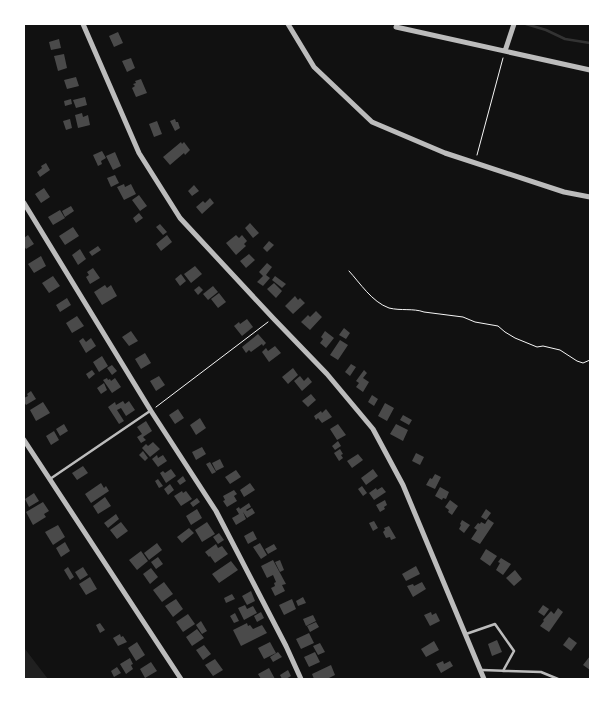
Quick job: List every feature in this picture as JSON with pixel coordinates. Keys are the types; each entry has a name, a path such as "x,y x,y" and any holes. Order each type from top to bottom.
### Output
{"street":[{"path":"83,24 139,153 180,218 327,374 373,429 403,485 484,679"},
{"path":"288,24 314,66 372,122 445,153 564,192 590,197"},
{"path":"505,51 514,24"},
{"path":"396,27 590,70"},
{"path":"24,203 151,411 216,511 286,646 301,679"},
{"path":"24,440 181,679"}],"lane":[{"path":"50,479 151,411"},
{"path":"466,635 495,624 514,650 503,671"},
{"path":"480,670 540,672 558,679"}],"path":[{"path":"475,163 505,51"},
{"path":"349,271 376,301 390,308 418,310 498,326 515,338 537,347 544,346 560,350 584,363 590,360"},
{"path":"151,411 273,318"}],"shaded area":[{"path":"24,647 25,649 48,679 24,679"}],"building":[{"path":"118,32 123,43 114,47 109,36"},
{"path":"59,39 61,48 51,50 49,42"},
{"path":"64,54 67,68 58,71 54,56"},
{"path":"131,58 135,68 127,72 122,61"},
{"path":"76,77 79,86 67,89 64,80"},
{"path":"141,79 147,93 136,97 132,88 135,86 133,84"},
{"path":"85,97 87,105 76,108 73,100"},
{"path":"71,99 72,104 65,106 64,101"},
{"path":"82,113 83,117 88,115 90,125 78,128 75,115"},
{"path":"70,119 72,128 66,130 63,121"},
{"path":"175,119 180,128 175,131 170,121"},
{"path":"157,121 162,134 154,137 149,124"},
{"path":"181,142 182,144 184,142 190,150 170,165 163,157"},
{"path":"102,151 106,158 98,166 93,155"},
{"path":"115,152 121,166 113,170 106,156"},
{"path":"46,163 50,170 40,177 37,172"},
{"path":"115,175 119,183 111,187 107,178"},
{"path":"124,184 125,187 131,184 136,194 124,200 117,187"},
{"path":"194,185 199,191 192,196 188,191"},
{"path":"44,188 50,197 41,203 35,194"},
{"path":"139,195 147,206 140,211 132,200"},
{"path":"210,198 214,203 202,214 196,207 203,201 205,203"},
{"path":"71,206 74,211 65,217 62,211"},
{"path":"60,210 65,218 53,225 48,217"},
{"path":"139,213 143,218 136,223 133,218"},
{"path":"250,223 259,233 253,238 245,228"},
{"path":"160,224 167,232 163,235 156,227"},
{"path":"73,227 79,236 65,245 59,236"},
{"path":"28,235 34,244 26,249 24,238"},
{"path":"167,235 172,242 161,251 156,244"},
{"path":"236,235 239,238 242,235 247,241 244,244 246,246 236,255 226,243"},
{"path":"269,241 274,245 267,252 263,248"},
{"path":"98,246 101,250 92,256 89,252"},
{"path":"80,249 86,259 78,265 72,255"},
{"path":"249,254 255,260 246,268 240,261"},
{"path":"41,256 46,266 34,273 28,264"},
{"path":"267,263 272,267 266,275 270,278 263,286 257,282 263,276 259,272"},
{"path":"195,266 202,274 191,283 184,274"},
{"path":"93,268 100,278 90,284 86,277 89,275 87,272"},
{"path":"181,274 186,281 180,286 175,279"},
{"path":"53,276 60,286 49,293 42,283"},
{"path":"275,276 286,284 282,288 272,280"},
{"path":"274,283 282,291 276,298 267,289"},
{"path":"105,285 107,288 111,285 117,296 102,305 94,292"},
{"path":"199,286 203,290 198,295 194,290"},
{"path":"213,286 218,292 208,300 203,294"},
{"path":"219,293 226,302 218,308 211,299"},
{"path":"295,296 298,300 300,298 305,303 293,314 285,306"},
{"path":"67,298 71,305 60,312 56,305"},
{"path":"316,311 322,317 310,330 301,322 308,315 310,317"},
{"path":"77,316 84,326 72,333 66,323"},
{"path":"247,319 253,327 242,336 234,326"},
{"path":"344,328 350,333 346,339 339,335"},
{"path":"131,331 138,341 129,346 122,337"},
{"path":"325,331 334,338 326,348 320,343"},
{"path":"258,334 266,343 246,353 242,347"},
{"path":"83,338 86,342 91,338 96,346 86,353 79,341"},
{"path":"340,340 348,345 338,360 330,355"},
{"path":"275,346 281,353 269,362 262,352 266,348 268,351"},
{"path":"145,353 151,363 141,369 135,359"},
{"path":"102,356 108,366 99,372 93,362"},
{"path":"351,364 356,367 350,376 345,372"},
{"path":"112,365 117,371 112,375 107,368"},
{"path":"293,368 298,375 288,384 282,377"},
{"path":"92,370 95,374 89,379 86,374"},
{"path":"364,370 367,373 363,378 369,382 363,392 356,387 359,383 356,381"},
{"path":"159,376 165,385 156,391 150,381"},
{"path":"300,376 304,381 308,377 312,382 302,391 294,381"},
{"path":"107,378 111,381 115,378 121,387 112,393 103,380"},
{"path":"104,383 107,390 101,394 97,388"},
{"path":"31,391 36,399 26,405 24,398"},
{"path":"311,394 316,400 308,407 302,401"},
{"path":"372,395 378,399 374,406 368,402"},
{"path":"123,401 125,404 129,401 135,410 126,416 121,408 117,410 124,421 119,424 108,407 115,402 116,405"},
{"path":"43,402 50,413 36,421 30,410"},
{"path":"385,403 394,408 387,421 378,416"},
{"path":"178,409 184,418 175,424 169,415"},
{"path":"326,409 332,417 322,423 318,418 316,420 314,416"},
{"path":"403,415 412,420 409,425 400,420"},
{"path":"200,418 206,428 196,435 190,425"},
{"path":"146,421 152,431 143,437 146,440 141,443 137,437 142,434 137,427"},
{"path":"64,424 68,431 60,436 56,429"},
{"path":"338,424 346,435 337,440 330,429"},
{"path":"396,424 408,430 403,441 390,434"},
{"path":"54,431 59,440 51,445 46,436"},
{"path":"338,441 341,446 335,450 332,446"},
{"path":"153,442 160,449 150,457 142,448 146,444 148,446"},
{"path":"202,447 206,454 196,460 192,452"},
{"path":"340,449 343,458 339,461 334,453"},
{"path":"143,451 148,458 145,461 139,455"},
{"path":"416,453 424,457 420,465 412,461"},
{"path":"358,454 363,460 352,468 347,461"},
{"path":"157,455 158,458 163,455 167,461 158,467 152,459"},
{"path":"220,459 224,467 216,471 212,463"},
{"path":"210,462 216,472 212,474 206,464"},
{"path":"83,466 88,473 77,480 72,473"},
{"path":"171,469 176,476 166,483 160,473 163,471 165,473"},
{"path":"373,469 378,476 366,485 361,478"},
{"path":"236,470 241,477 230,484 225,477"},
{"path":"435,474 441,477 435,489 426,485"},
{"path":"183,476 186,481 180,485 177,481"},
{"path":"158,479 163,486 159,488 155,481"},
{"path":"101,483 109,491 91,503 85,494"},
{"path":"250,483 255,490 244,497 240,490"},
{"path":"170,484 174,490 168,495 164,489"},
{"path":"362,486 367,493 363,496 358,489"},
{"path":"382,487 386,492 374,500 369,493 376,488 377,490"},
{"path":"440,487 449,492 446,499 443,498 442,500 435,496"},
{"path":"234,490 237,494 234,496 237,501 227,507 223,501 225,500 223,496"},
{"path":"182,491 183,493 186,491 192,499 181,506 174,496"},
{"path":"34,493 39,501 29,507 25,499"},
{"path":"105,497 111,506 98,514 93,506"},
{"path":"197,498 200,502 193,507 190,503"},
{"path":"385,500 387,505 380,512 376,505"},
{"path":"450,500 458,506 452,515 445,507"},
{"path":"43,502 49,511 44,514 46,517 33,525 26,512"},
{"path":"249,503 251,507 246,510 252,508 255,513 247,518 243,512 246,519 236,525 232,518 239,514 236,509 239,507 240,509"},
{"path":"197,509 202,518 191,525 186,516"},
{"path":"486,509 491,513 486,520 481,517"},
{"path":"116,514 119,519 108,528 104,523"},
{"path":"488,519 494,523 480,544 471,539 477,530 474,528 478,523 485,524"},
{"path":"462,520 470,525 464,533 459,529"},
{"path":"374,521 378,528 373,531 369,523"},
{"path":"121,522 128,531 117,539 110,530"},
{"path":"207,522 215,534 202,542 195,530"},
{"path":"58,525 65,537 53,545 45,532"},
{"path":"389,526 396,538 391,540 390,537 386,538 383,532 384,528"},
{"path":"189,528 194,533 182,543 177,537"},
{"path":"253,531 257,539 248,544 244,536"},
{"path":"219,533 224,540 218,544 213,537"},
{"path":"65,542 70,551 61,557 56,548"},
{"path":"157,543 162,550 149,560 144,553"},
{"path":"260,543 267,555 261,559 253,547"},
{"path":"216,544 218,548 222,546 228,554 215,563 205,552"},
{"path":"274,544 277,549 268,554 265,549"},
{"path":"486,549 497,556 490,566 480,559"},
{"path":"141,551 148,561 137,570 129,560"},
{"path":"158,557 163,564 156,569 151,562"},
{"path":"501,558 511,564 503,575 496,570"},
{"path":"273,560 286,584 282,585 285,591 275,596 271,588 275,586 274,583 276,582 273,575 267,578 261,566"},
{"path":"280,560 284,570 280,572 275,562"},
{"path":"231,561 238,570 219,583 212,574"},
{"path":"416,566 420,574 406,581 402,574"},
{"path":"68,567 74,577 70,580 64,570"},
{"path":"83,567 88,575 80,580 75,572"},
{"path":"151,568 158,577 150,584 143,574"},
{"path":"515,570 522,579 514,586 506,578"},
{"path":"90,577 97,589 86,595 79,584"},
{"path":"164,582 173,594 162,602 153,590"},
{"path":"422,582 426,589 413,597 407,586 413,584 414,586"},
{"path":"251,591 255,601 247,605 242,596"},
{"path":"232,594 235,599 226,603 224,598"},
{"path":"303,597 306,603 298,606 296,601"},
{"path":"176,599 183,609 173,617 165,606"},
{"path":"292,599 296,609 284,615 279,605"},
{"path":"245,605 247,609 253,606 257,613 244,620 238,608"},
{"path":"543,605 549,609 544,616 538,612"},
{"path":"558,608 563,612 549,632 540,626 551,611 554,614"},
{"path":"261,612 264,618 257,622 254,616"},
{"path":"431,612 432,615 436,613 440,621 430,626 424,615"},
{"path":"235,613 239,621 234,623 230,616"},
{"path":"188,614 195,624 183,632 176,622"},
{"path":"313,615 316,621 306,626 303,619"},
{"path":"201,621 207,631 202,634 196,625"},
{"path":"316,622 319,627 310,632 307,626"},
{"path":"100,623 105,630 100,633 96,625"},
{"path":"247,623 253,629 262,625 267,633 241,646 233,630"},
{"path":"197,629 204,638 192,646 186,637"},
{"path":"309,633 314,643 301,649 296,639"},
{"path":"120,634 127,642 118,646 113,638"},
{"path":"569,637 577,643 571,651 563,645"},
{"path":"497,640 502,652 492,656 488,644"},
{"path":"434,641 439,650 426,657 421,649"},
{"path":"137,642 145,655 136,661 128,648"},
{"path":"270,642 276,653 264,659 258,648"},
{"path":"320,643 325,652 318,655 313,646"},
{"path":"204,645 211,654 203,660 196,650"},
{"path":"278,652 282,657 273,662 270,657"},
{"path":"315,652 320,662 309,667 304,657"},
{"path":"590,656 590,670 583,665"},
{"path":"130,658 133,669 126,674 120,664"},
{"path":"215,659 223,670 213,676 205,665"},
{"path":"443,661 444,664 450,661 453,666 441,673 436,664"},
{"path":"151,662 157,671 145,678 140,669"},
{"path":"331,665 335,675 327,679 314,679 312,674"},
{"path":"117,667 121,673 114,677 111,671"},
{"path":"269,668 275,679 261,679 258,674"},
{"path":"288,670 291,676 282,679 280,675"}],"waterway":[{"path":"526,24 546,30 565,39 590,43"}]}
